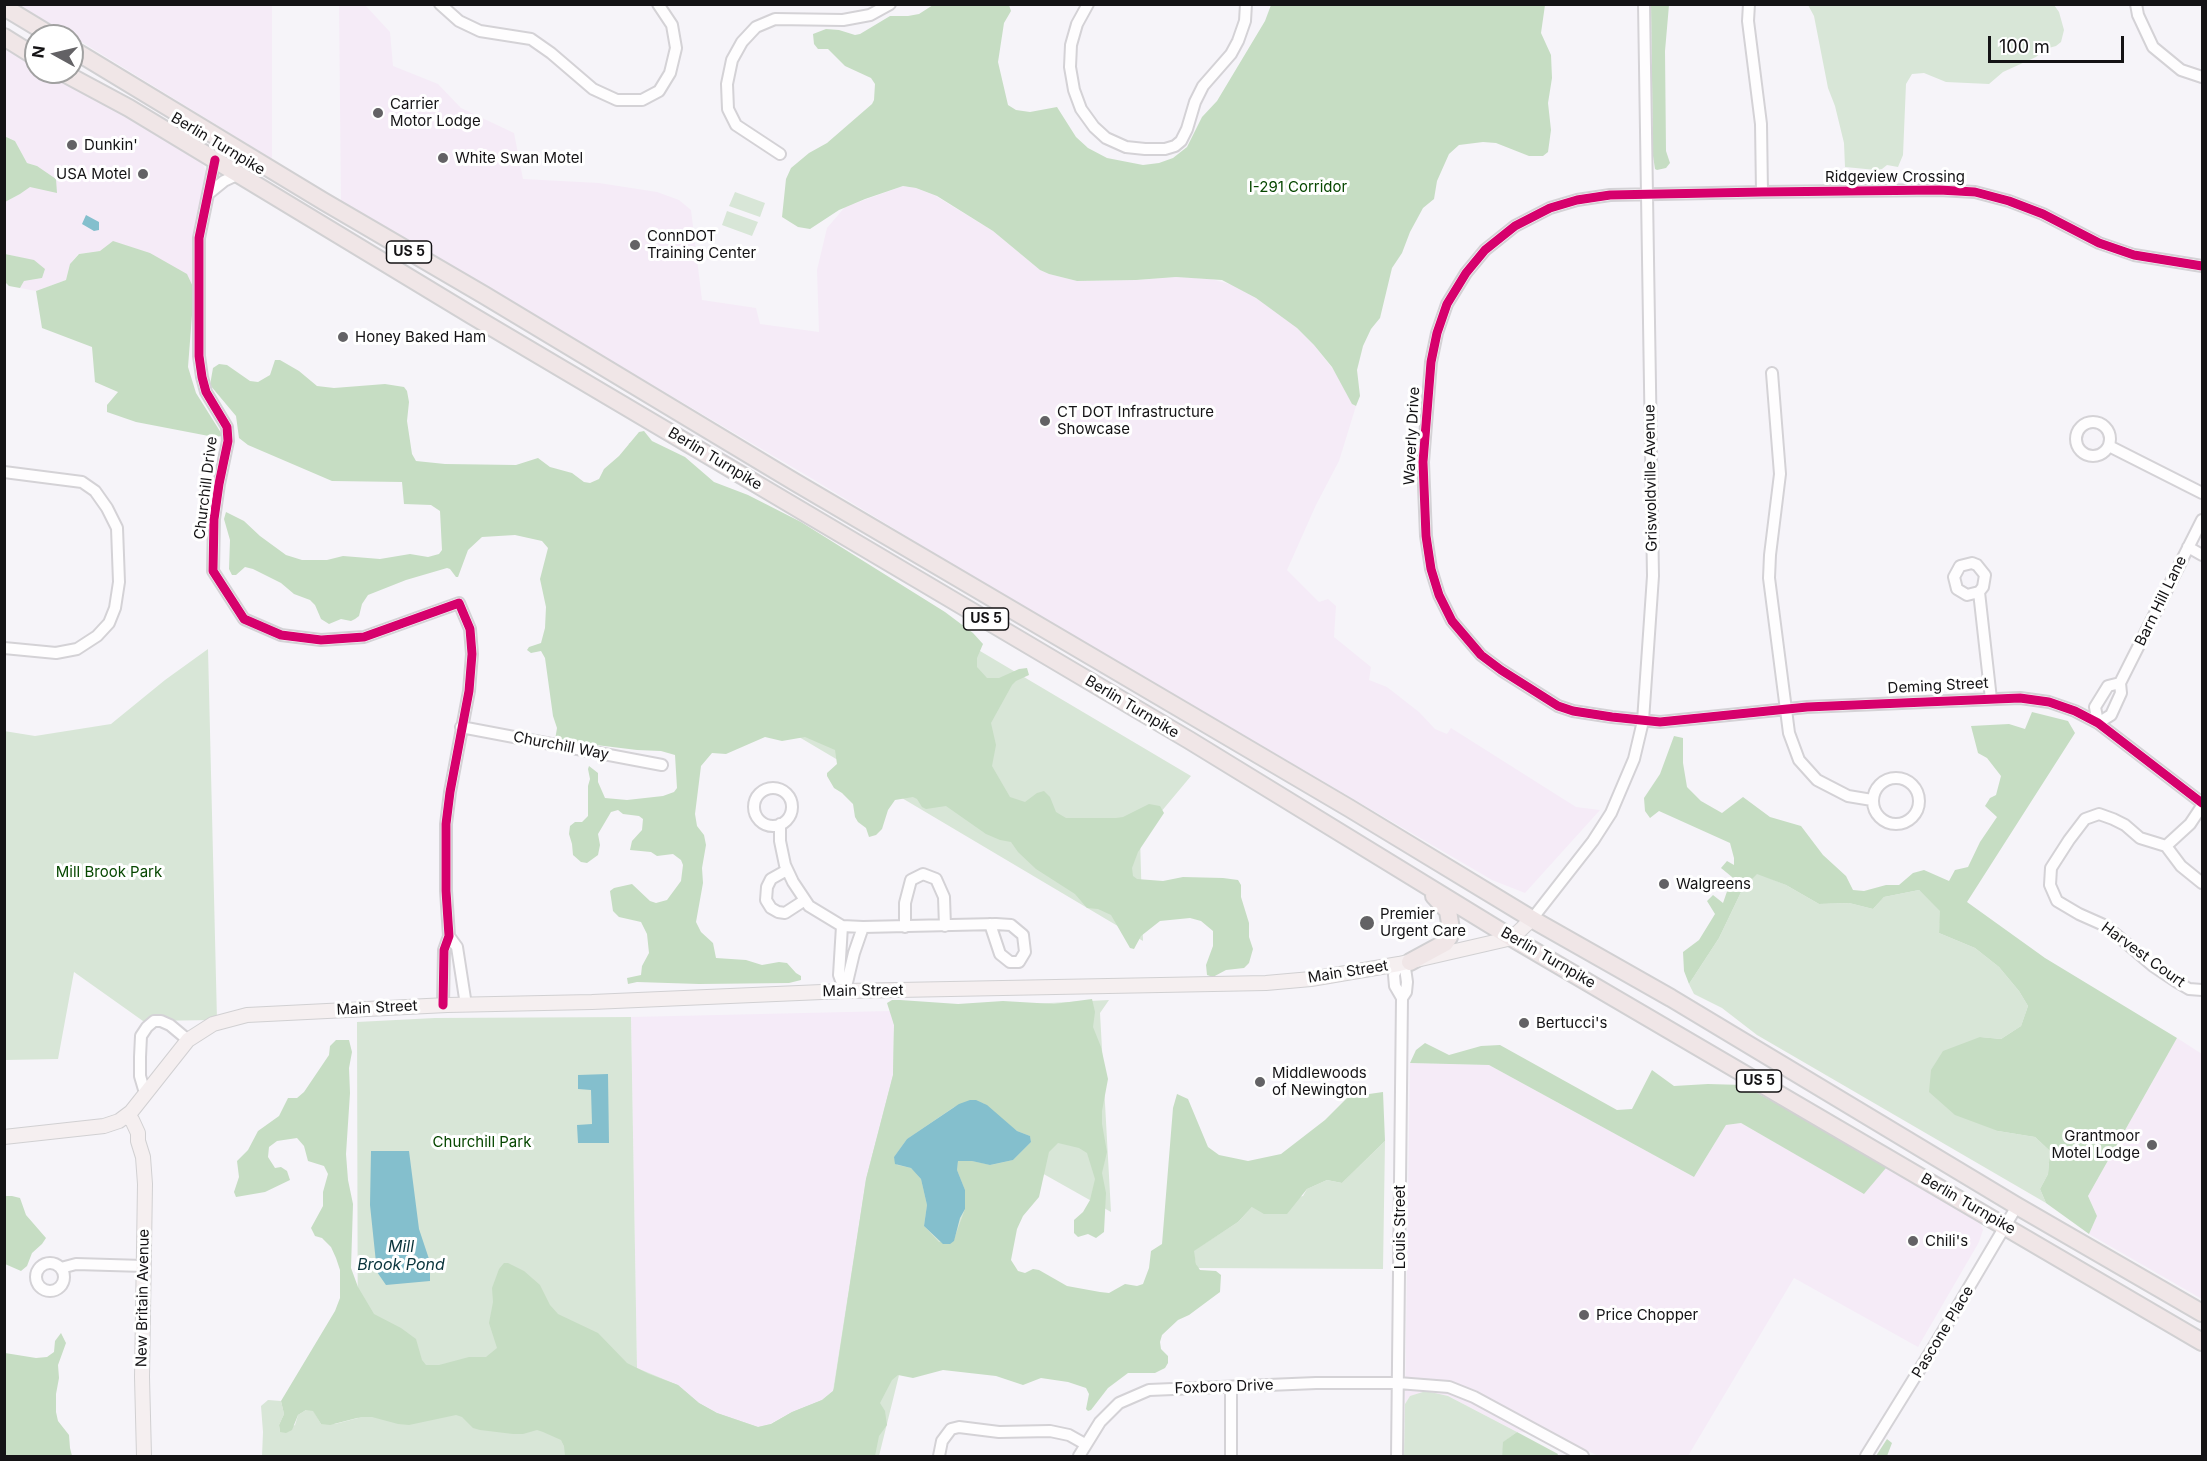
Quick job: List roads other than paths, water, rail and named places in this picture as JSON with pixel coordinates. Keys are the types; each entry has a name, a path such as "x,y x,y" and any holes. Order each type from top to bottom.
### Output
{"highway":[{"path":"4,7 32,24"},
{"path":"4,37 24,50"},
{"name":"Berlin Turnpike","path":"84,56 793,482 1532,919 1671,998 2017,1206 2202,1313"},
{"name":"Berlin Turnpike","path":"84,83 1189,740 1512,938 2202,1342"},
{"path":"259,186 266,175 279,173"},
{"path":"471,315 484,295"},
{"path":"782,498 793,482"},
{"path":"1180,709 1182,724 1189,740"},
{"path":"1405,963 1445,943 1451,929 1445,906 1418,880"}],"main road":[{"path":"1512,938 1532,919"},
{"name":"Main Street","path":"126,1117 188,1040 213,1024 247,1015 443,1005 592,1002 845,991 1266,983 1311,979 1405,963 1512,938"},
{"path":"4,1137 104,1126 126,1117"},
{"name":"New Britain Avenue","path":"126,1117 125,1124 131,1137 138,1141 143,1157 145,1184 142,1377 144,1456"}],"street":[{"path":"440,4 459,21 480,31 531,39 593,89 617,100 642,100 659,91 670,74 676,48 672,25 658,4"},
{"path":"780,154 736,125 728,109 727,84 732,60 742,42 756,27 775,19 843,20 870,15 890,4"},
{"path":"1088,4 1077,24 1071,45 1070,67 1077,99 1094,127 1106,138 1126,147 1145,149 1165,149 1181,141 1203,86 1231,54 1238,41 1245,21 1246,4"},
{"name":"Griswoldville Avenue","path":"1532,919 1593,841 1611,813 1634,759 1643,722 1653,576 1644,4"},
{"path":"1749,4 1748,21 1761,124 1762,192"},
{"path":"2136,4 2138,15 2153,47 2181,70 2202,77"},
{"name":"Churchill Drive","path":"215,160 200,238 199,356 206,392 227,427 228,441 214,519 213,571 244,619 281,635 321,640 364,637 459,603 471,629 471,670 468,696 446,824 449,936 444,950 443,1005"},
{"path":"208,194 239,174"},
{"name":"Ridgeview Crossing","path":"1646,195 1762,192 1975,192 2009,201 2043,214 2099,243 2134,255 2202,266"},
{"name":"Waverly Drive","path":"1643,722 1573,711 1558,706 1501,670 1481,655 1467,640 1452,621 1439,596 1431,569 1426,537 1423,462 1431,362 1437,333 1448,304 1466,273 1485,250 1515,226 1550,208 1576,200 1646,195"},
{"path":"1772,373 1780,474 1769,578 1792,747 1807,770 1823,784 1854,798 1872,800"},
{"path":"2109,446 2202,493"},
{"path":"4,472 82,482 95,491 117,528 119,582 115,608 109,623 97,636 77,650 56,653 4,648"},
{"name":"Barn Hill Lane","path":"2120,683 2108,686 2095,707 2098,723 2111,715 2121,693 2120,683 2202,520"},
{"path":"2188,547 2202,555"},
{"path":"1979,592 1991,699"},
{"name":"Deming Street","path":"1643,722 1786,709 2020,698 2049,702 2075,711 2098,723 2202,805"},
{"name":"Churchill Way","path":"461,727 662,765"},
{"path":"1896,778 1906,780 1914,786 1919,805 1915,815 1908,822 1893,825 1880,818 1874,810 1872,800 1878,786 1886,780 1896,778"},
{"path":"2202,805 2190,824 2166,846 2181,866 2202,883"},
{"name":"Harvest Court","path":"2166,846 2140,838 2125,825 2099,814 2085,819 2069,840 2051,868 2050,885 2057,901 2106,926 2152,966 2177,982 2189,988 2202,990"},
{"path":"780,824 780,841 787,870 805,900 809,906 842,926 905,927 990,924"},
{"path":"787,870 771,879 767,887 766,900 771,908 785,913 805,900"},
{"path":"905,927 905,903 911,880 922,874 936,879 944,897 945,926"},
{"path":"842,926 839,975 845,991"},
{"path":"845,991 863,927"},
{"name":"Churchill Drive","path":"449,936 457,947 466,1005"},
{"name":"Louis Street","path":"1397,1456 1402,998 1406,992 1405,963"},
{"path":"145,1093 140,1076 140,1057 141,1036 147,1027 154,1021 161,1021 170,1025 188,1040"},
{"name":"Pascone Place","path":"1866,1456 2017,1206"},
{"path":"61,1268 76,1264 144,1266"},
{"name":"Foxboro Drive","path":"1079,1456 1100,1422 1119,1403 1149,1390 1316,1383 1398,1383"},
{"path":"1398,1383 1449,1388 1474,1397 1583,1456"},
{"path":"1231,1388 1231,1456"},
{"path":"939,1456 942,1441 951,1429 959,1426 999,1432 1050,1431 1069,1435 1085,1444"}],"water":[{"path":"86,215 99,222 99,230 94,231 82,224"},
{"path":"608,1074 609,1143 578,1143 577,1125 592,1124 591,1090 578,1089 578,1075"},
{"path":"970,1100 987,1105 1017,1131 1030,1136 1031,1142 1013,1160 990,1165 958,1161 957,1170 965,1190 965,1209 960,1218 954,1241 950,1244 943,1244 924,1226 927,1205 921,1179 911,1168 895,1164 894,1157 907,1139 959,1104"},
{"name":"Mill Brook Pond","path":"371,1151 409,1151 419,1229 430,1262 430,1281 386,1285 377,1272 370,1205"}],"place":[{"name":"Carrier Motor Lodge","path":"378,113"},
{"name":"Dunkin'","path":"72,145"},
{"name":"White Swan Motel","path":"443,158"},
{"name":"USA Motel","path":"143,174"},
{"name":"ConnDOT Training Center","path":"635,245"},
{"name":"Honey Baked Ham","path":"343,337"},
{"name":"CT DOT Infrastructure Showcase","path":"1045,421"},
{"name":"Walgreens","path":"1664,884"},
{"name":"Premier Urgent Care","path":"1367,923"},
{"name":"Bertucci's","path":"1524,1023"},
{"name":"Middlewoods of Newington","path":"1260,1082"},
{"name":"Grantmoor Motel Lodge","path":"2152,1145"},
{"name":"Chili's","path":"1913,1241"},
{"name":"Price Chopper","path":"1584,1315"}],"park label":[{"name":"I-291 Corridor","path":"1298,187"},
{"name":"Mill Brook Park","path":"109,872"},
{"name":"Churchill Park","path":"482,1142"}]}
